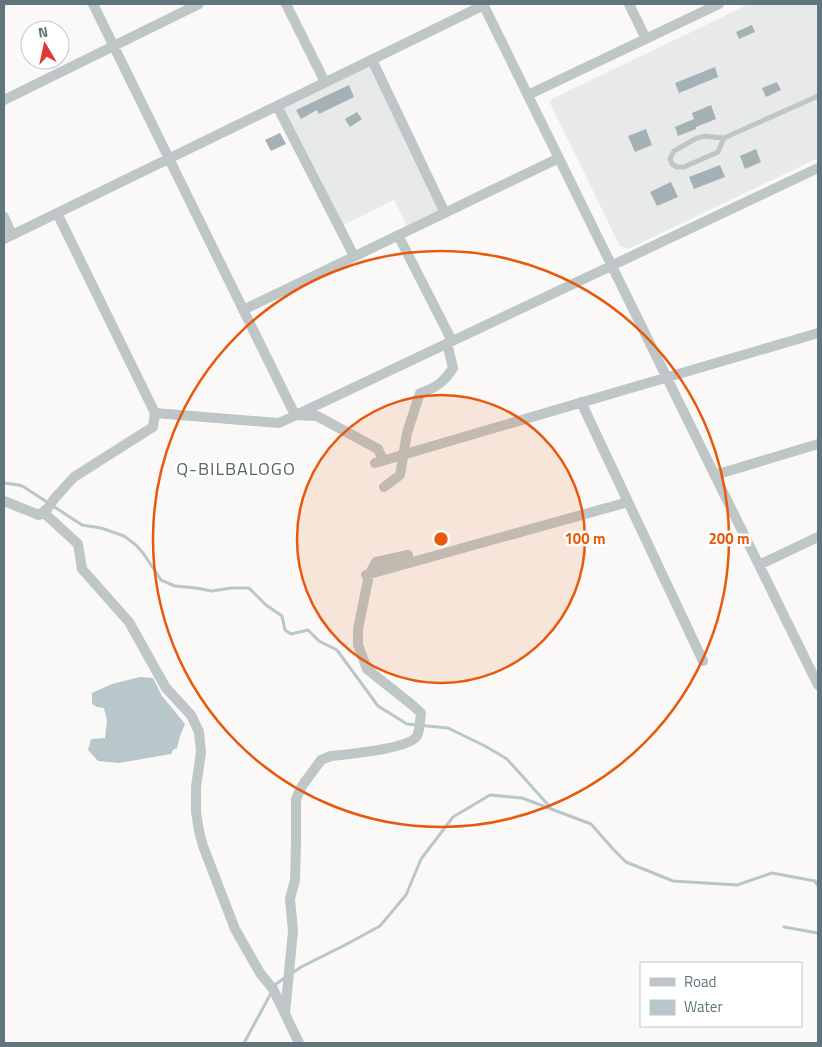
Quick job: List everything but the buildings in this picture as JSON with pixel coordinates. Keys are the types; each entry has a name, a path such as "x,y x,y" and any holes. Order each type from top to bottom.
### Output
{"street":[{"path":"93,4 295,415"},
{"path":"4,100 199,4"},
{"path":"286,4 325,82"},
{"path":"4,217 8,237 484,4 818,685"},
{"path":"629,4 646,39"},
{"path":"528,95 719,4"},
{"path":"372,60 445,212"},
{"path":"277,106 354,256"},
{"path":"243,310 559,158"},
{"path":"155,413 278,423 818,168"},
{"path":"4,502 39,515 74,477 153,427 155,413 57,213"},
{"path":"384,487 400,475 406,433 420,394 433,389 447,377 453,368 449,342 398,235"},
{"path":"295,415 316,416 378,449 379,462 818,332"},
{"path":"581,402 703,661"},
{"path":"715,475 818,444"},
{"path":"366,575 628,502"},
{"path":"45,510 78,544 82,569 129,622 166,688 191,715 199,732 201,752 196,787 196,812 198,830 203,846 235,929 260,973 273,989 299,1043"},
{"path":"760,566 818,537"},
{"path":"285,1014 293,931 290,898 295,880 296,800 302,786 321,760 331,756 400,746 411,742 417,736 421,713 367,669 358,645 358,629 366,575 376,562 408,555"}],"lane":[{"path":"724,138 718,152 684,167 677,167 672,164 670,157 674,151 695,139 704,136 724,138 818,96"}],"shaded area":[{"path":"749,4 818,4 818,158 628,249 620,246 550,103 552,99"},
{"path":"372,60 445,213 409,230 394,200 339,227 277,106"}],"water":[{"path":"140,677 153,678 162,696 185,724 177,748 171,754 119,763 98,761 88,750 91,739 105,738 107,721 104,708 92,704 92,693 112,684"}],"waterway":[{"path":"4,483 24,487 82,525 101,528 124,536 143,553 161,580 175,586 212,591 249,588 266,605 282,616 285,630 291,634 308,630 319,641 337,650 378,706 407,724 448,728 485,746 507,759 550,807"},
{"path":"291,974 380,926 406,895 421,859 453,817 490,795 522,798 591,824 626,862 673,881 737,885 772,873 815,881 818,886"},
{"path":"784,927 818,933"},
{"path":"244,1043 276,984 286,977"}],"district":[{"name":"Q-BILBALOGO","path":"236,468"}]}
